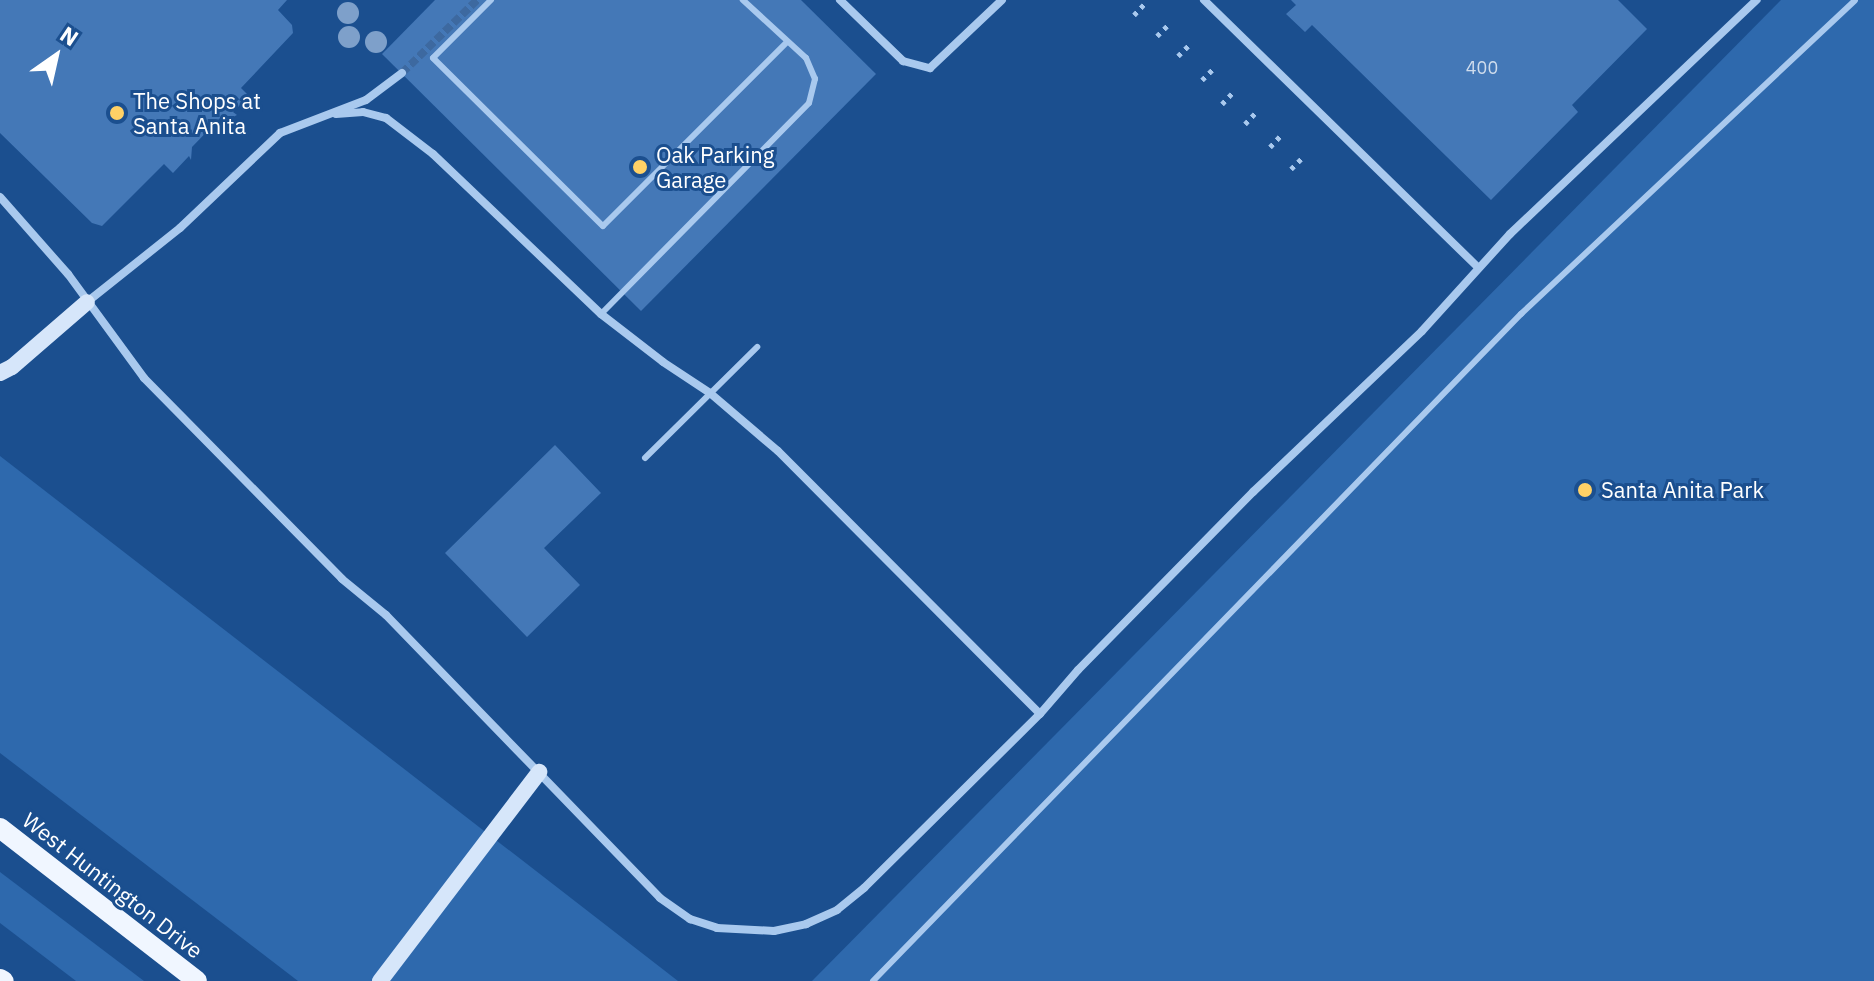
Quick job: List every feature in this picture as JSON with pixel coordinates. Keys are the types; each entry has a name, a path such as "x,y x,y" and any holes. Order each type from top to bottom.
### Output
{"main road":[{"name":"West Huntington Drive","path":"0,828 197,981"}],"street":[{"path":"840,0 903,61 930,68 1002,0"},
{"path":"1204,0 1478,267"},
{"path":"0,197 68,274 144,378 539,772 660,898 690,919 717,928 774,931 806,924 837,910 864,888 1040,714 1078,670 1253,492 1422,331 1478,267 1757,0"},
{"path":"0,373 12,367 180,228 280,133 366,100 402,73"},
{"path":"336,114 363,112 386,118 404,128 502,216 601,314 663,362 710,393 860,530 1040,714"},
{"path":"380,981 539,772"}],"lane":[{"path":"491,0 433,58 603,226 787,42"},
{"path":"601,314 809,103 815,79 806,58 743,0"},
{"path":"873,981 1521,314 1855,0"},
{"path":"645,458 757,347"}],"path":[{"path":"1134,15 1146,2"},
{"path":"1157,36 1169,24"},
{"path":"1178,56 1189,45"},
{"path":"1202,80 1213,69"},
{"path":"1222,104 1235,90"},
{"path":"1245,124 1257,111"},
{"path":"1270,147 1281,135"},
{"path":"1291,169 1303,157"}],"shaded area":[{"name":"Santa Anita Park","path":"1781,0 1874,0 1874,981 812,981"},
{"path":"0,456 678,981 298,981 0,753"},
{"path":"0,872 144,981 76,981 0,923"}],"building":[{"name":"The Shops at Santa Anita","path":"0,0 287,0 278,10 292,25 293,33 241,88 249,96 233,112 237,115 231,118 223,115 192,147 191,160 189,156 173,173 164,164 102,226 92,223 0,133"},
{"name":"Oak Parking Garage","path":"435,0 801,0 876,74 641,311 382,54"},
{"path":"1291,0 1618,0 1647,29 1572,105 1578,112 1491,200 1312,25 1305,32 1286,14 1296,5"},
{"path":"555,445 601,493 544,548 580,585 527,637 445,553"}],"tunnel":[{"path":"402,73 477,0"}],"place":[{"name":"The Shops at Santa Anita","path":"117,113"},
{"name":"Oak Parking Garage","path":"640,167"},
{"name":"Santa Anita Park","path":"1585,490"}]}
